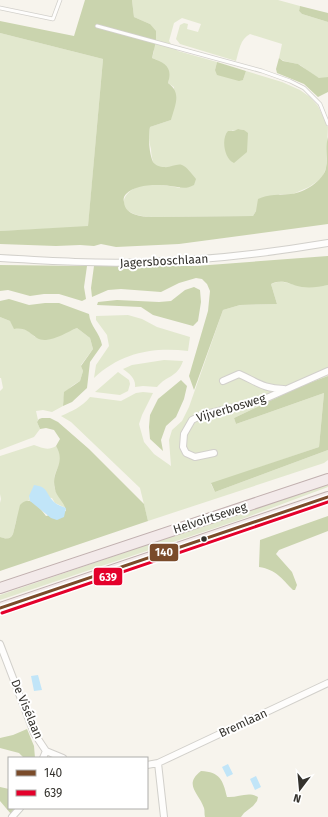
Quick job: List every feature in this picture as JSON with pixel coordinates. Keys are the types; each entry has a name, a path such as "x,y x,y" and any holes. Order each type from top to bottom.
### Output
{"main road":[{"name":"Helvoirtseweg","path":"0,588 328,479"},
{"name":"Helvoirtseweg","path":"0,608 328,497"}],"street":[{"name":"Jagersboschlaan","path":"0,258 108,263 149,262 232,257 328,243"},
{"name":"Vijverbosweg","path":"214,453 195,457 186,453 183,447 184,434 192,420 202,415 260,401 328,371"},
{"name":"Vijverbosweg","path":"222,381 239,374 261,386 273,389 286,389"},
{"name":"De Visélaan","path":"0,644 34,733 46,751"},
{"name":"Bremlaan","path":"148,765 158,763 328,683"},
{"path":"43,757 46,751 61,757"},
{"path":"158,763 164,817"},
{"path":"12,817 19,809"}],"lane":[{"path":"0,8 53,19 60,0"},
{"path":"97,26 255,69 290,81 304,88 320,104 328,124"}],"green space":[{"path":"85,0 132,0 134,17 150,24 156,31 156,41 152,58 161,62 169,69 168,83 175,91 176,104 171,120 150,127 149,144 153,162 161,167 182,165 188,169 196,179 194,185 182,188 165,185 153,185 135,188 126,194 124,198 125,207 128,211 138,216 150,217 253,216 256,211 258,199 270,195 291,194 302,191 313,185 322,177 326,168 328,137 328,224 179,244 116,247 101,244 94,246 56,246 0,244 0,231 88,226 103,59 0,33 0,21 74,36"},
{"path":"132,0 278,0 300,6 299,11 302,14 328,22 328,77 322,78 319,78 300,65 284,61 279,58 282,44 250,34 242,42 236,61 180,44 176,39 180,25 184,23 188,24 187,29 198,32 201,24 182,18 174,23 169,41 178,51 217,62 215,70 243,80 246,71 282,82 300,90 310,97 318,106 328,127 326,168 322,178 309,187 293,194 280,194 256,211 253,216 148,217 137,215 126,209 123,202 124,198 137,187 158,185 180,188 180,165 166,168 155,165 153,162 149,138 150,127 171,120 174,87 168,83 169,79 157,60 152,58 154,51 150,24 134,17","holes":["232,130 244,130 247,152"]},
{"path":"300,6 328,13 328,22 302,14 299,11"},
{"path":"0,33 103,59 88,227 0,231"},
{"path":"279,58 283,61 298,64 319,78 328,77 328,92 318,97 304,84 277,73 276,69"},
{"path":"217,62 246,71 243,80 239,81 217,75 215,70"},
{"path":"238,129 244,130 248,133 247,152 234,163 226,153 224,143 228,131"},
{"path":"328,256 328,285 305,287 276,282 271,284 277,304 240,305 223,310 194,390 189,376 208,311 210,291 207,284 202,279 196,278 179,283 161,292 121,289 108,290 92,297 91,288 94,266 196,266"},
{"path":"0,265 87,266 84,287 86,299 82,301 59,294 30,296 8,290 0,291"},
{"path":"280,281 304,286 328,285 328,376 301,386 234,418 236,424 324,393 319,447 211,484 215,492 328,450 328,460 324,463 148,521 140,488 71,422 61,416 80,406 90,397 121,401 136,393 153,393 139,424 144,442 154,454 171,466 169,440 172,430 182,421 189,407 223,310 240,305 277,304 271,284"},
{"path":"194,287 200,290 201,302 198,321 193,326 153,315 141,307 97,305 98,302 117,300 159,302 171,301 185,290"},
{"path":"9,299 29,305 59,303 89,314 91,322 102,345 90,362 87,388 72,402 63,406 64,392 80,381 83,371 81,366 93,349 90,338 77,328 58,337 46,340 37,338 28,331 14,329 10,321 0,317 0,301"},
{"path":"128,315 142,319 157,327 190,337 188,351 150,351 126,357 104,369 94,378 96,365 109,346 107,335 96,320 96,316"},
{"path":"0,317 10,321 20,328 28,330 35,337 67,332 77,328 90,338 93,349 81,365 83,371 80,381 70,388 65,394 63,406 52,412 43,410 36,411 37,422 40,429 34,437 0,450 0,391 3,388 0,378"},
{"path":"164,360 183,361 181,367 175,374 157,387 135,387 135,382 132,377 123,369 132,365"},
{"path":"118,372 129,380 130,384 128,391 120,395 95,392"},
{"path":"328,376 328,450 215,492 211,483 319,447 324,393 236,424 234,418 301,386"},
{"path":"181,380 187,386 184,399 176,417 166,426 161,440 163,451 150,439 150,415 158,399"},
{"path":"42,418 50,418 58,422 89,449 144,504 148,521 0,571 0,537 8,538 12,536 20,505 24,502 31,501 46,516 66,511 57,495 54,482 60,458 56,446 60,439 54,430 46,428 40,429 37,422"},
{"path":"34,445 48,449 56,446 59,452 60,461 54,486 66,508 55,503 52,498 29,496 30,501 28,500 16,521 11,537 7,539 0,537 0,456"},
{"path":"328,483 328,487 242,519 0,600 0,595"},
{"path":"328,516 328,531 279,550 276,554 292,572 297,585 295,590 293,590 275,572 259,567 260,540"},
{"path":"27,729 34,746 35,757 23,757 19,753 0,748 0,738 13,735"},
{"path":"201,771 213,773 220,778 227,797 254,795 258,797 257,801 241,817 205,817 204,808 193,785 193,781"},
{"path":"0,787 8,789 8,809 14,809 11,814 0,801"}],"water":[{"path":"34,485 45,489 54,502 66,508 64,517 57,520 51,518 30,501 29,496"},
{"path":"38,675 42,690 34,691 31,676"},
{"path":"228,764 233,774 227,777 222,767"},
{"path":"256,776 261,787 255,790 250,779"}],"transit line":[{"name":"140","path":"0,608 328,497"},
{"name":"639","path":"2,613 328,502"}]}
